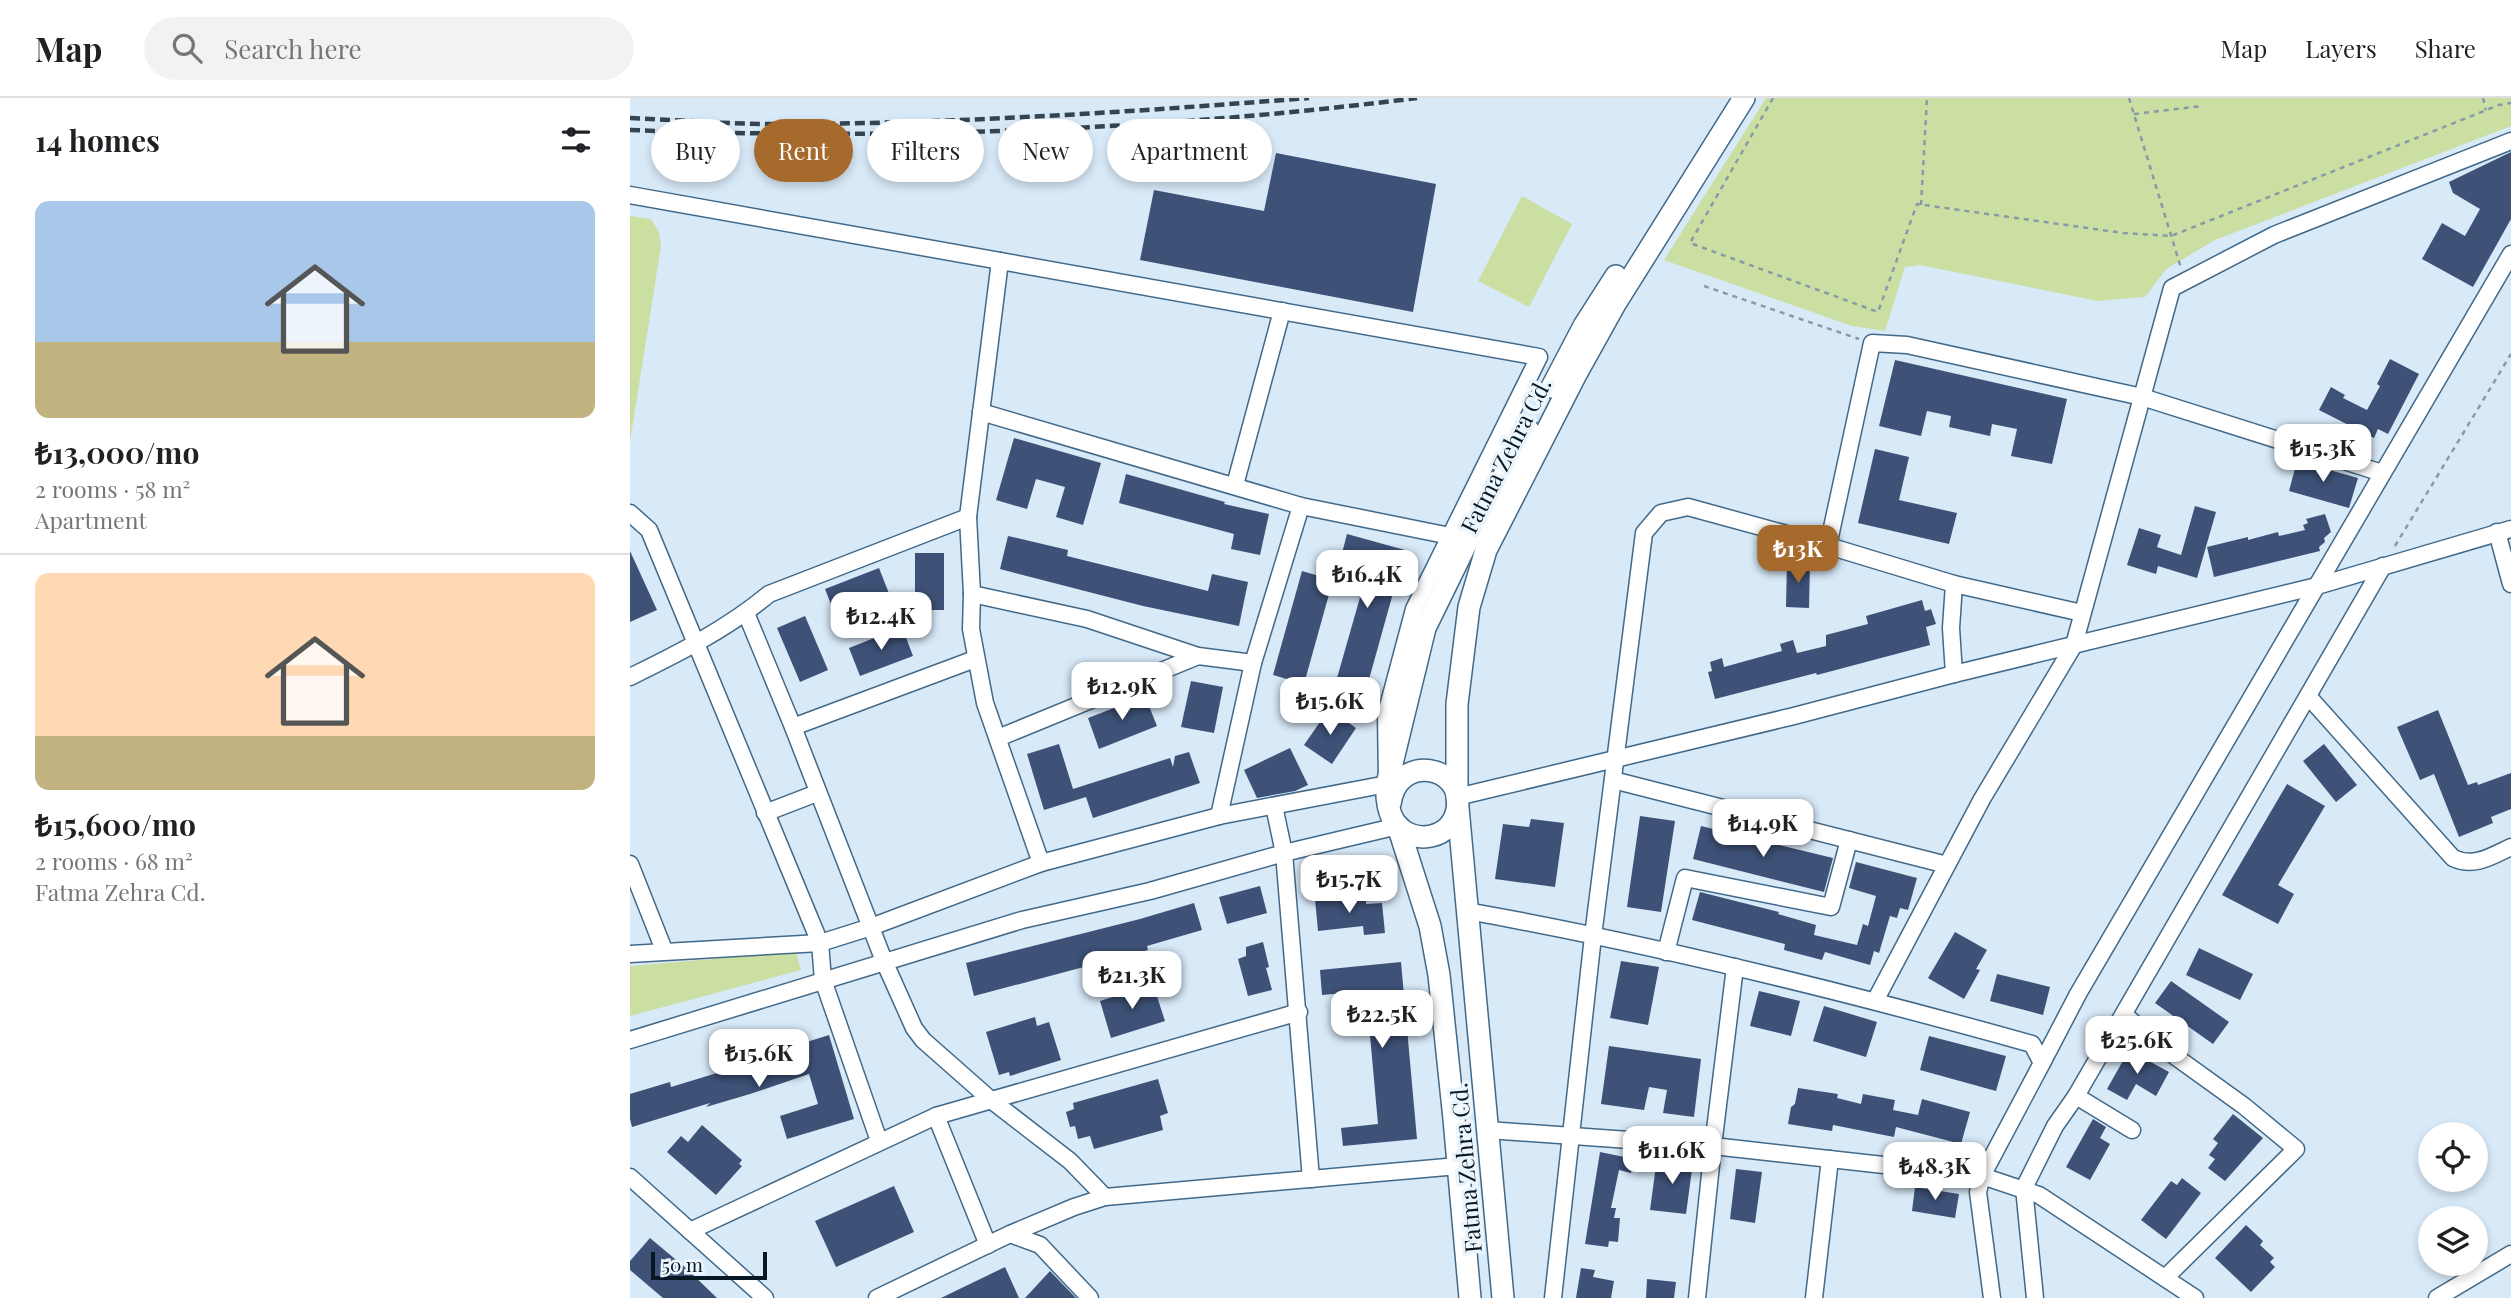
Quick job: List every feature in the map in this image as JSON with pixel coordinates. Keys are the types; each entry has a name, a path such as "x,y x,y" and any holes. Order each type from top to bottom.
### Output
{"main road":[{"name":"Fatma Zehra Cd.","path":"1503,1298 1457,797 1457,704 1469,607 1486,550 1584,326 1728,98"},
{"name":"Fatma Zehra Cd.","path":"1388,794 1425,628 1469,538 1528,449 1744,98"},
{"path":"1426,769 1447,778 1457,797 1454,819 1448,828 1439,834 1417,837 1393,820 1388,794 1396,783 1415,771 1426,769"},
{"name":"Fatma Zehra Cd.","path":"1398,826 1430,926 1437,963 1470,1298"}],"street":[{"path":"1875,1001 1989,788 2074,645 2172,288 2274,235 2511,141"},
{"path":"630,195 1539,357 1414,609 1385,714 1388,794 1273,806 1219,817 1041,863 871,927 820,943 630,954"},
{"path":"1992,1298 1978,1192 1982,1176 2078,994 2511,254"},
{"path":"1000,261 968,517 971,629 985,703 1041,863"},
{"path":"1235,485 1282,311"},
{"path":"1828,546 1872,343 1907,345 2142,397 2382,473"},
{"path":"981,412 1301,506 1450,536"},
{"path":"1219,817 1253,663 1301,506"},
{"path":"1553,1298 1593,936 1644,533 1661,513 1688,507 1954,584 2082,613"},
{"path":"630,513 649,530 820,943 823,980 879,1141"},
{"path":"630,677 695,645 746,613 769,594 968,517"},
{"path":"1457,797 1781,720 1954,674 2317,586 2504,530 2511,584"},
{"path":"2035,1298 2024,1188 2055,1126 2076,1096 2383,566"},
{"path":"1954,584 1951,628 1954,674"},
{"path":"972,594 1087,618 1198,656 1253,663"},
{"path":"746,613 884,961 919,1034 991,1100 1070,1161 1105,1197"},
{"path":"998,738 1198,656"},
{"path":"793,727 975,659"},
{"path":"2308,696 2453,858 2461,862 2477,862 2511,847"},
{"path":"1613,780 1947,865"},
{"path":"765,813 817,793"},
{"path":"1273,806 1284,853 1311,1179"},
{"path":"630,1040 1022,920 1150,891 1284,853 1398,826"},
{"path":"1666,952 1685,878 1831,907 1849,840"},
{"path":"630,864 664,950"},
{"path":"1467,911 1735,967 1875,1001 2032,1044 2042,1063"},
{"path":"1697,1298 1735,967"},
{"path":"690,1231 936,1116 1299,1012"},
{"path":"2124,1014 2151,1040 2244,1106 2296,1149 2165,1278"},
{"path":"2076,1096 2132,1130"},
{"path":"936,1116 988,1245"},
{"path":"1488,1130 1713,1146 1982,1176 2024,1188 2064,1209 2195,1298"},
{"path":"1814,1298 1830,1159"},
{"path":"877,1298 1010,1234 1105,1197 1458,1166"},
{"path":"630,1177 765,1298"},
{"path":"1010,1234 1040,1245 1090,1298"},
{"path":"2437,1298 2459,1292 2511,1254"}],"path":[{"path":"1773,98 1690,243 1878,312 1917,204 2123,233 2171,236 2486,110 2511,103"},
{"path":"1921,205 1927,98"},
{"path":"2129,98 2185,281"},
{"path":"2483,98 2486,110"},
{"path":"2134,114 2202,106"},
{"path":"1704,286 1872,343"},
{"path":"2383,566 2511,354"}],"green space":[{"path":"1766,98 2511,98 2511,126 2215,240 2166,269 2145,297 2098,301 1920,265 1905,267 1885,331 1852,326 1664,260"},
{"path":"1522,196 1572,224 1529,307 1478,281"},
{"path":"630,216 651,219 659,232 661,246 630,442"},
{"path":"796,952 801,970 630,1016 630,966"}],"building":[{"path":"2511,152 2511,219 2473,287 2422,259 2442,223 2465,236 2480,209 2453,193 2449,182"},
{"path":"1276,153 1436,184 1413,312 1140,260 1154,190 1264,211"},
{"path":"2390,359 2419,374 2388,434 2378,429 2374,438 2319,410 2331,387 2345,395 2343,398 2367,410"},
{"path":"1895,360 2067,399 2052,464 2011,456 2017,429 1992,424 1990,436 1949,427 1951,416 1927,411 1921,436 1879,426"},
{"path":"1014,438 1101,463 1083,525 1056,517 1065,487 1036,479 1027,509 996,500"},
{"path":"1875,449 1909,457 1899,500 1957,513 1949,544 1858,523"},
{"path":"2297,461 2358,478 2349,508 2289,491"},
{"path":"1126,474 1225,502 1224,504 1269,514 1260,555 1231,549 1234,534 1119,503"},
{"path":"2195,506 2216,512 2197,578 2158,566 2156,574 2127,565 2139,528 2161,535 2157,547 2181,555"},
{"path":"2325,514 2331,532 2324,538 2325,542 2319,547 2320,551 2214,577 2207,547 2248,537 2248,540 2278,532 2279,536 2305,530 2303,525 2308,523 2306,519"},
{"path":"1347,534 1405,550 1363,701 1333,692 1367,573 1339,565"},
{"path":"1008,536 1068,550 1067,556 1208,591 1212,574 1248,582 1239,626 1143,606 1000,569"},
{"path":"630,551 657,610 630,622"},
{"path":"915,553 944,553 944,610 915,610"},
{"path":"1787,562 1810,562 1809,608 1786,607"},
{"path":"879,568 890,596 836,617 825,589"},
{"path":"1302,571 1333,580 1304,684 1273,675"},
{"path":"1922,600 1925,611 1931,609 1936,624 1926,627 1930,645 1715,699 1708,672 1712,671 1710,662 1722,658 1724,667 1782,651 1780,644 1793,640 1797,653 1826,646 1826,635 1868,624 1866,616"},
{"path":"805,616 828,670 800,682 777,628"},
{"path":"902,627 913,656 860,676 849,648"},
{"path":"1191,681 1223,687 1214,733 1181,727"},
{"path":"1145,696 1157,726 1099,749 1088,718"},
{"path":"1329,709 1356,728 1332,764 1304,745"},
{"path":"2438,710 2468,785 2477,782 2478,785 2511,773 2511,809 2491,817 2493,823 2459,837 2434,774 2420,780 2397,727"},
{"path":"1059,744 1073,789 1170,758 1173,767 1175,756 1189,752 1200,783 1093,818 1086,797 1044,810 1027,754"},
{"path":"2324,744 2357,785 2336,802 2303,761"},
{"path":"1290,748 1308,785 1295,791 1257,798 1244,770"},
{"path":"2287,784 2325,806 2278,885 2294,894 2278,924 2222,895"},
{"path":"1640,816 1675,821 1661,912 1627,907"},
{"path":"1531,819 1564,823 1555,887 1495,879 1503,824 1529,827"},
{"path":"1701,826 1833,858 1824,892 1693,859"},
{"path":"1856,862 1917,878 1908,910 1900,908 1897,918 1890,916 1879,953 1874,951 1870,965 1825,952 1822,960 1784,950 1785,944 1692,920 1700,892 1779,912 1778,914 1816,925 1814,935 1857,945 1863,924 1868,926 1876,896 1849,888"},
{"path":"1260,886 1267,913 1227,924 1219,897"},
{"path":"1353,895 1354,900 1366,899 1366,904 1382,903 1385,933 1364,935 1363,926 1318,931 1315,899"},
{"path":"1194,903 1202,930 1147,946 1148,950 974,996 966,963"},
{"path":"1955,932 1987,950 1976,969 1980,970 1964,999 1928,978"},
{"path":"1263,942 1272,990 1248,996 1238,959 1246,956 1246,947"},
{"path":"2199,948 2253,974 2240,1000 2186,975"},
{"path":"1621,961 1659,967 1648,1025 1610,1018"},
{"path":"1401,962 1417,1139 1343,1146 1341,1128 1378,1124 1366,991 1322,995 1320,970"},
{"path":"1997,974 2050,987 2043,1015 1990,1001"},
{"path":"2171,981 2229,1022 2213,1044 2155,1003"},
{"path":"1153,984 1165,1021 1111,1038 1100,1001"},
{"path":"1759,991 1800,1001 1791,1036 1750,1026"},
{"path":"1824,1006 1877,1022 1866,1057 1813,1041"},
{"path":"1035,1017 1037,1026 1049,1022 1061,1060 1010,1076 1009,1072 999,1075 986,1032"},
{"path":"829,1035 854,1119 787,1139 780,1116 818,1104 809,1074 750,1094 706,1107 710,1103 632,1127 630,1094 670,1082 671,1087 763,1059 762,1056"},
{"path":"1929,1036 2006,1056 1996,1091 1920,1070"},
{"path":"1609,1046 1701,1059 1694,1117 1663,1113 1667,1090 1649,1087 1644,1110 1601,1104"},
{"path":"2129,1050 2169,1072 2156,1096 2136,1084 2127,1100 2107,1089"},
{"path":"1158,1079 1168,1113 1160,1116 1163,1130 1094,1149 1090,1136 1078,1139 1075,1126 1070,1127 1066,1112 1074,1109 1073,1103"},
{"path":"1798,1088 1838,1094 1837,1098 1861,1104 1863,1094 1895,1100 1893,1110 1918,1115 1922,1099 1970,1112 1961,1144 1896,1127 1894,1137 1833,1125 1832,1131 1788,1124"},
{"path":"2233,1114 2263,1138 2225,1181 2208,1168 2215,1159 2209,1155 2218,1143 2213,1139"},
{"path":"2093,1119 2106,1127 2100,1138 2110,1144 2090,1180 2066,1167"},
{"path":"702,1125 742,1160 739,1164 742,1166 716,1195 667,1152 681,1136 688,1142"},
{"path":"1600,1152 1634,1159 1631,1173 1619,1170 1611,1208 1616,1208 1614,1218 1620,1218 1618,1242 1609,1241 1608,1247 1585,1244"},
{"path":"1657,1158 1693,1162 1686,1214 1650,1210"},
{"path":"1736,1169 1762,1172 1755,1223 1730,1219"},
{"path":"2182,1178 2201,1193 2166,1239 2141,1220 2171,1181 2177,1185"},
{"path":"894,1186 914,1232 836,1267 815,1221"},
{"path":"1915,1187 1959,1194 1955,1218 1912,1211"},
{"path":"2246,1225 2263,1241 2260,1245 2274,1258 2270,1262 2275,1267 2251,1292 2215,1258"},
{"path":"650,1238 717,1298 663,1298 630,1270 630,1261"},
{"path":"1005,1267 1019,1298 941,1298"},
{"path":"1581,1268 1595,1270 1593,1277 1614,1281 1611,1298 1576,1298"},
{"path":"1050,1271 1076,1298 1025,1298"},
{"path":"1647,1279 1676,1282 1674,1298 1646,1298"}],"railway":[{"path":"630,118 755,124 907,122 1309,98"},
{"path":"630,130 827,134 1024,130 1221,118 1417,98"}]}
